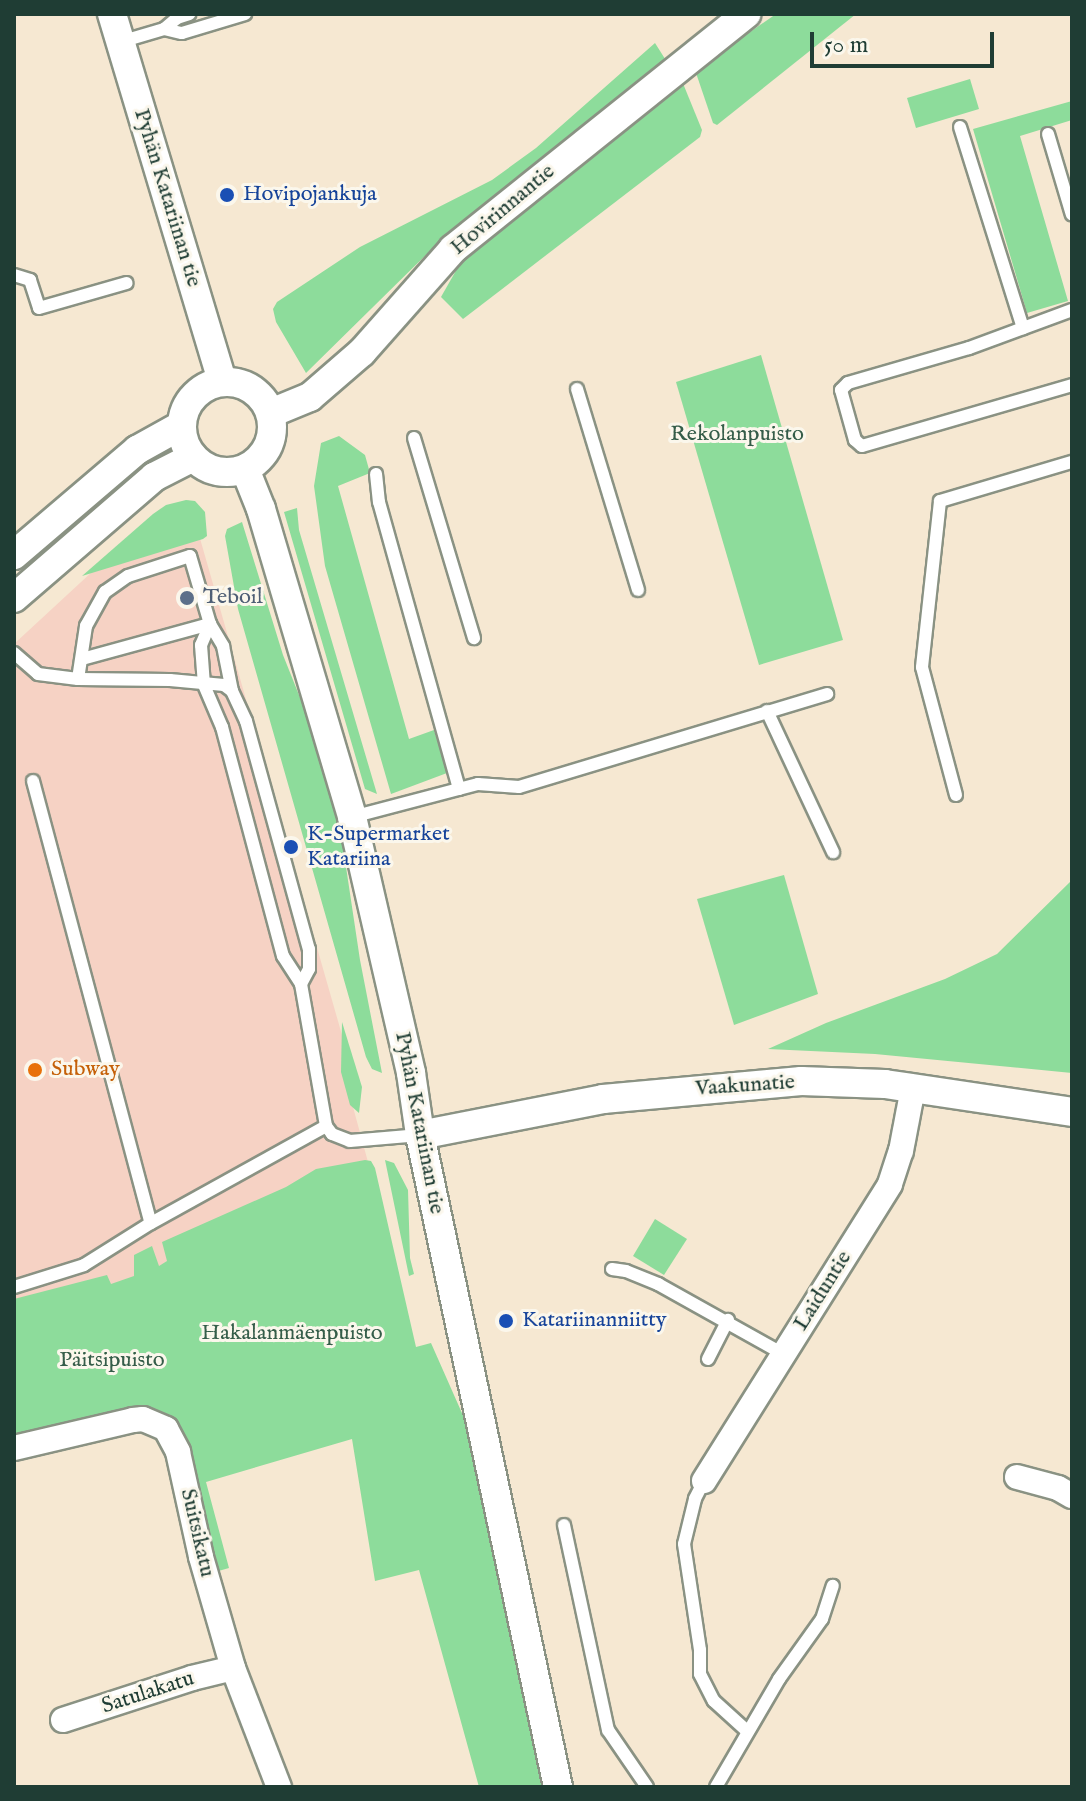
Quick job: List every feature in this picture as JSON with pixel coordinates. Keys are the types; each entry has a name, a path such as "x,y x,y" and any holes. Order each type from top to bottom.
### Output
{"street":[{"name":"Pyhän Katariinan tie","path":"112,14 222,381"},
{"name":"Hovirinnantie","path":"271,413 310,397 362,352 453,249 746,14"},
{"path":"222,381 252,388 264,399 271,413 273,429 269,445 259,459 245,469 227,472 208,468 193,457 184,440 182,425 194,396 222,381"},
{"path":"14,555 137,450 182,425"},
{"path":"14,598 154,477 193,457"},
{"name":"Pyhän Katariinan tie","path":"245,469 261,509 352,817 411,1073 420,1135 558,1787"},
{"name":"Vaakunatie","path":"420,1135 603,1099 736,1084 801,1081 913,1088 1072,1112"},
{"name":"Laiduntie","path":"704,1481 890,1184 901,1151 913,1088"},
{"name":"Suitsikatu","path":"14,1448 133,1420 143,1419 166,1429 178,1452 201,1557 233,1668 279,1787"},
{"path":"1017,1477 1058,1488 1072,1496"},
{"name":"Satulakatu","path":"63,1720 192,1678 233,1668"}],"lane":[{"path":"120,42 164,29 177,18 189,14"},
{"path":"164,29 182,33 245,14"},
{"path":"960,127 1023,328"},
{"path":"1048,134 1072,215"},
{"path":"14,275 30,280 39,308 127,283"},
{"path":"1072,310 848,383 841,390 855,440 862,446 1072,385"},
{"path":"577,389 638,590"},
{"path":"414,438 474,638"},
{"path":"956,795 922,667 940,501 1072,462"},
{"path":"376,474 379,502 459,789"},
{"path":"78,679 86,626 105,592 128,576 190,556 210,624 223,646 232,691 246,721 309,949 309,969 301,984"},
{"path":"82,659 210,624"},
{"path":"210,624 201,645 204,685 222,727 283,956 301,984 326,1126 332,1134 350,1141 420,1135"},
{"path":"14,653 38,674 78,679 170,680 224,685 232,691"},
{"path":"352,817 478,784 519,787 827,694"},
{"path":"767,711 833,852"},
{"path":"33,781 151,1223"},
{"path":"14,1287 84,1265 151,1223 326,1126"},
{"path":"612,1269 626,1271 658,1284 728,1320 783,1354"},
{"path":"708,1359 728,1320"},
{"path":"704,1481 695,1499 684,1544 700,1650 700,1674 714,1701 747,1731"},
{"path":"564,1525 608,1730 647,1787"},
{"path":"716,1787 747,1731 822,1619 833,1586"}],"shaded area":[{"path":"189,500 350,1063 350,1096 371,1173 174,1257 14,1357 14,644 160,509"}],"green space":[{"path":"776,14 856,14 717,125 713,123 696,73 698,68"},
{"path":"655,43 667,62 437,244 306,373 276,322 273,309 277,302 360,247 492,180 536,148"},
{"path":"970,79 979,109 916,128 907,98"},
{"path":"682,81 702,130 700,137 463,319 441,297 462,260"},
{"path":"1072,101 1072,120 1020,136 1068,301 1027,313 973,129"},
{"name":"Rekolanpuisto","path":"761,355 843,640 759,665 676,382"},
{"path":"339,436 365,455 370,473 338,486 409,739 434,730 447,773 391,794 325,566 314,486 321,443"},
{"path":"195,501 205,512 207,536 203,539 82,576 153,514 166,505"},
{"path":"297,508 299,530 377,794 365,789 284,512"},
{"path":"242,522 283,655 321,750 337,807 360,960 382,1073 372,1069 366,1057 238,609 225,536 227,529"},
{"path":"784,875 818,994 734,1025 697,899"},
{"path":"1072,880 1072,1073 875,1054 768,1049 826,1023 945,979 997,954"},
{"path":"342,1022 362,1087 359,1113 350,1105 341,1072"},
{"path":"385,1160 394,1163 408,1190 410,1258 414,1274 409,1276"},
{"name":"Hakalanmäenpuisto","path":"371,1161 375,1168 416,1347 431,1343 469,1429 545,1787 479,1787 419,1570 375,1581 352,1439 206,1482 229,1568 215,1572 170,1421 14,1441 14,1299 107,1275 111,1284 134,1276 134,1255 152,1246 159,1266 167,1261 162,1242 286,1187 316,1169"},
{"path":"655,1219 687,1239 664,1275 633,1256"}],"place":[{"name":"Hovipojankuja","path":"227,195"},
{"name":"Teboil","path":"187,598"},
{"name":"K-Supermarket Katariina","path":"291,847"},
{"name":"Subway","path":"35,1070"},
{"name":"Katariinanniitty","path":"506,1321"}],"park label":[{"name":"Päitsipuisto","path":"112,1361"}]}
